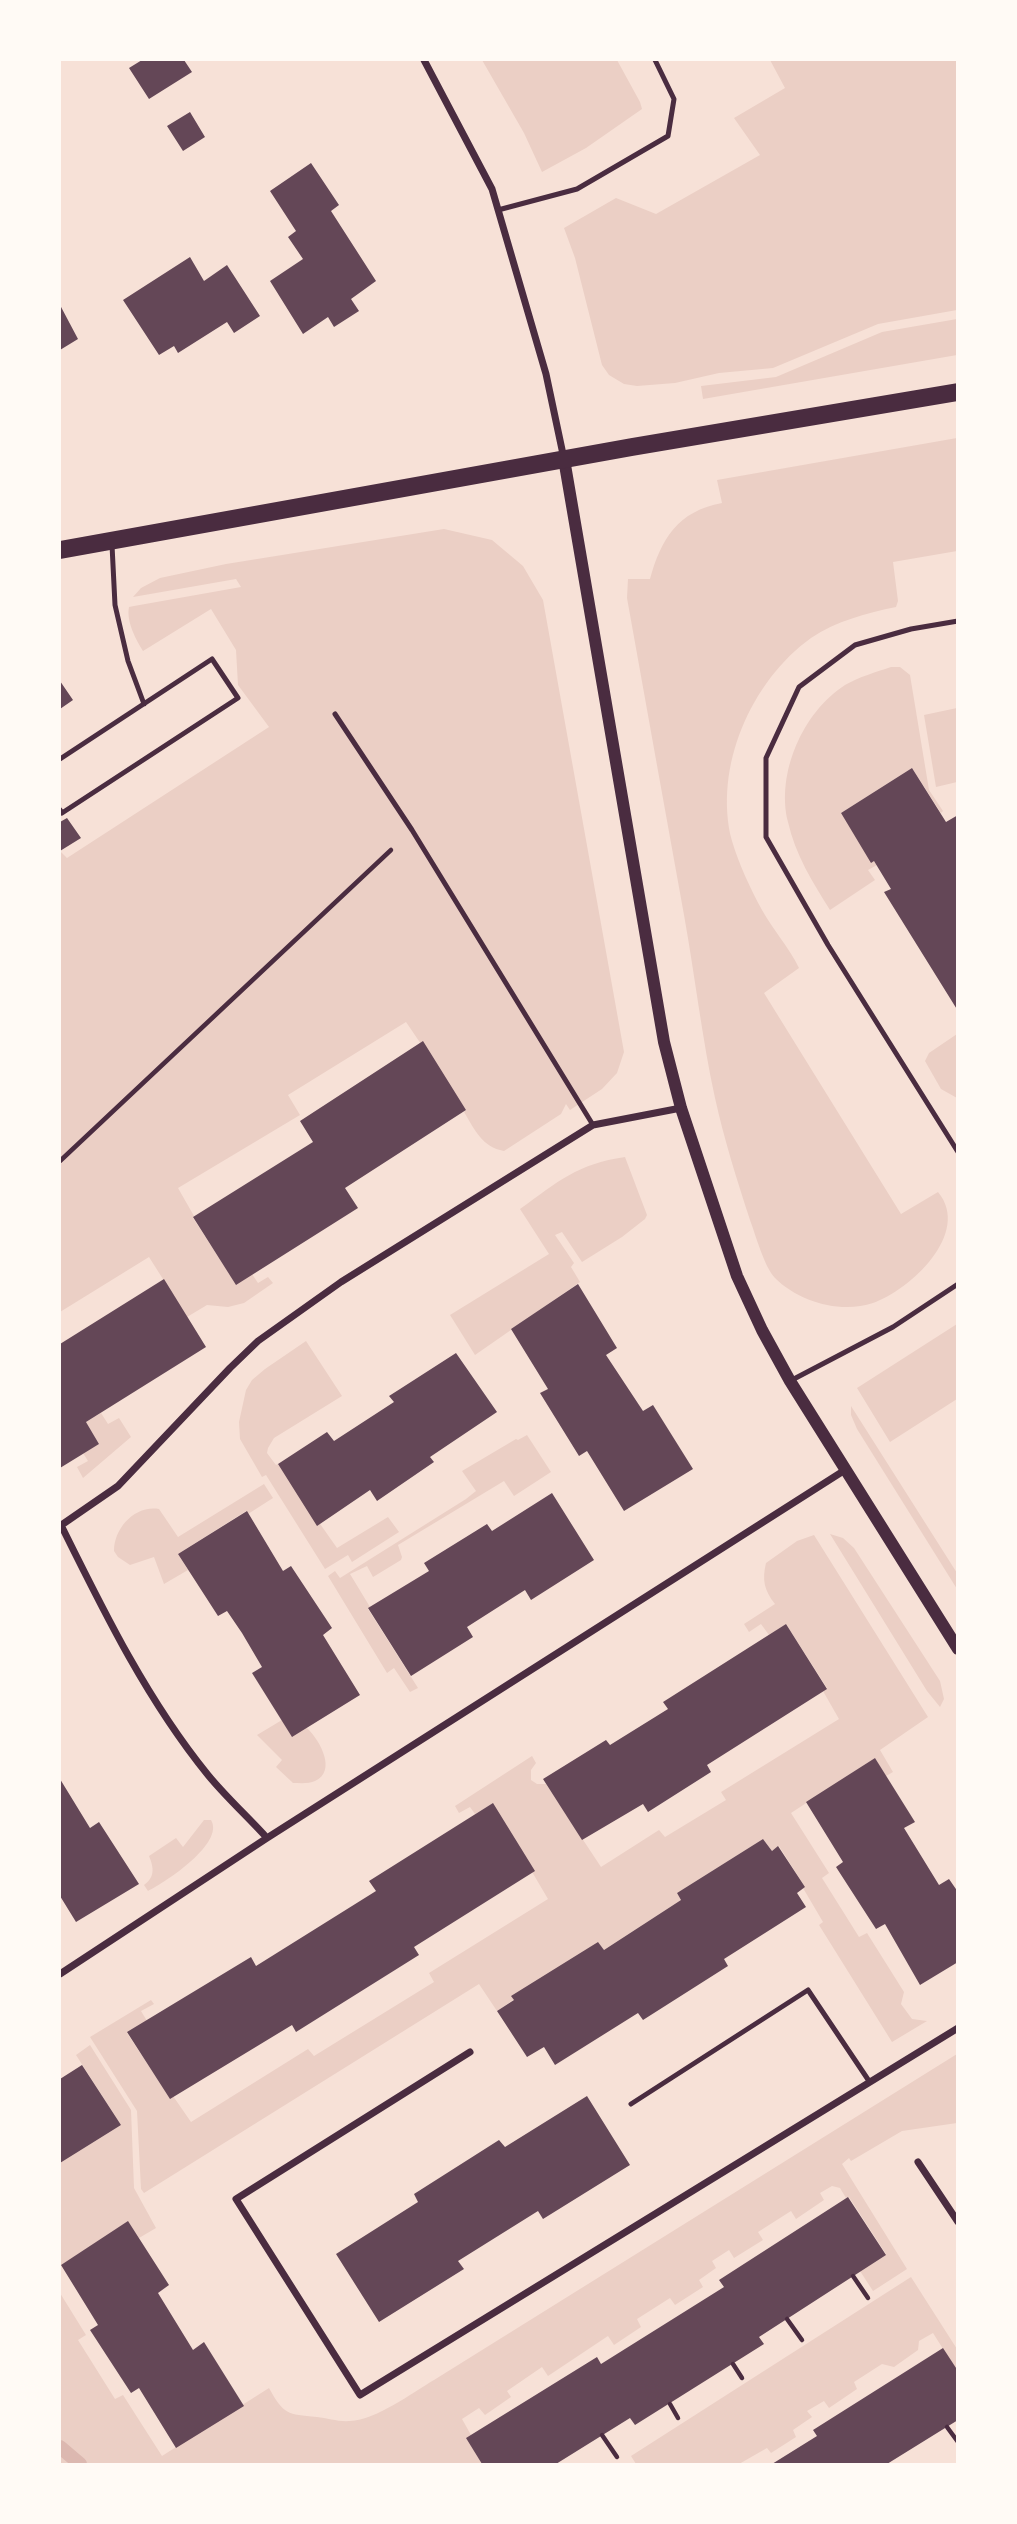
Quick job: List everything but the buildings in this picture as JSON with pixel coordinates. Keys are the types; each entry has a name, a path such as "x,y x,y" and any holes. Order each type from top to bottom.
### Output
{"main road":[{"path":"60,550 564,459 957,392"}],"street":[{"path":"424,60 492,189 545,374 564,459 664,1042 681,1108 737,1276 790,1381 957,1649"},
{"path":"267,1838 208,1775 158,1704 114,1632 60,1525 118,1486 258,1341 341,1282 593,1125 681,1108"},
{"path":"60,1974 267,1838 845,1470"},
{"path":"470,2052 236,2199 360,2395 957,2028"},
{"path":"918,2162 957,2222"}],"lane":[{"path":"498,209 577,189 668,136 674,99 655,60"},
{"path":"112,542 113,596 128,661 144,704"},
{"path":"957,621 911,629 855,645 799,687 766,758 766,836 828,945 957,1151"},
{"path":"60,759 212,659 238,698 62,813 60,810"},
{"path":"335,715 411,830 593,1125"},
{"path":"790,1381 893,1326 957,1284"},
{"path":"631,2104 808,1990 869,2081"}],"path":[{"path":"60,1161 411,830"},
{"path":"853,2276 868,2298"},
{"path":"787,2319 802,2340"},
{"path":"733,2364 742,2378"},
{"path":"670,2404 678,2418"},
{"path":"947,2427 957,2442"},
{"path":"602,2435 617,2457"}],"shaded area":[{"path":"482,60 617,60 642,109 586,148 542,172 524,133"},
{"path":"770,60 957,60 957,310 878,324 773,368 719,373 675,383 637,386 624,384 609,375 602,365 575,258 564,228 616,198 656,214 760,155 734,118 785,88"},
{"path":"957,319 957,355 703,399 701,386 776,377 882,332"},
{"path":"957,438 957,551 893,562 898,601 896,607 841,622 811,638 790,656 755,702 742,728 728,785 727,813 738,858 762,910 799,968 764,993 901,1214 938,1192 946,1208 947,1225 942,1242 919,1273 904,1286 873,1303 834,1306 796,1294 775,1278 764,1259 740,1190 715,1098 706,1053 627,598 628,579 650,579 660,551 674,529 694,513 722,503 717,480"},
{"path":"444,529 492,540 523,566 543,600 624,1052 617,1073 602,1089 570,1110 566,1104 561,1114 504,1151 490,1146 480,1137 464,1112 466,1110 406,1022 288,1095 300,1115 178,1188 193,1218 236,1284 252,1274 258,1283 268,1277 273,1283 244,1303 228,1307 207,1305 187,1317 149,1257 60,1312 60,851 67,858 269,727 238,685 236,650 211,609 143,651 130,624 129,607 241,587 236,579 133,597 141,588 160,578 226,564"},
{"path":"891,667 900,667 910,675 929,790 943,811 941,813 912,768 841,813 871,862 874,861 877,865 868,870 875,880 830,910 805,868 791,834 785,803 790,764 805,727 830,697 850,682"},
{"path":"957,708 957,782 936,787 924,715"},
{"path":"957,1034 957,1098 941,1089 925,1061 929,1053"},
{"path":"625,1157 647,1215 645,1219 582,1262 562,1232 555,1235 574,1263 571,1267 580,1282 475,1355 450,1315 549,1254 520,1209 581,1169"},
{"path":"957,1324 957,1399 890,1442 857,1388"},
{"path":"306,1341 342,1396 274,1438 267,1453 276,1465 278,1464 337,1548 388,1517 399,1532 352,1562 348,1555 325,1569 266,1475 262,1477 240,1439 239,1422 246,1390 252,1380"},
{"path":"851,1406 957,1573 957,1589 857,1429 851,1415"},
{"path":"101,1413 108,1424 119,1418 131,1437 83,1478 77,1467 88,1461 83,1453 99,1444 86,1422"},
{"path":"527,1435 551,1472 514,1496 504,1481 398,1545 401,1560 373,1577 367,1566 350,1574 370,1607 368,1609 418,1688 410,1692 394,1668 387,1673 328,1576 335,1571 340,1578 466,1499 476,1491 462,1471"},
{"path":"264,1484 273,1498 248,1514 246,1511 178,1554 188,1570 164,1584 154,1557 130,1565 114,1551 118,1534 134,1514 159,1509 178,1537"},
{"path":"830,1534 843,1538 854,1548 940,1681 944,1699 940,1707 927,1691"},
{"path":"814,1535 928,1717 880,1750 893,1772 886,1776 875,1758 791,1813 829,1873 822,1878 859,1937 867,1933 904,1992 901,2004 912,2019 927,2021 892,2042 819,1925 823,1922 779,1846 772,1851 763,1839 677,1893 681,1900 604,1950 598,1942 497,2011 479,1984 144,2193 141,2189 137,2111 90,2037 151,2000 154,2004 141,2011 147,2021 127,2033 170,2098 173,2096 191,2122 308,2049 314,2056 434,1982 429,1973 548,1899 492,1804 475,1814 470,1807 459,1813 455,1806 532,1756 536,1763 531,1770 531,1780 537,1784 546,1784 601,1867 659,1830 665,1837 726,1800 721,1792 839,1719 823,1691 827,1688 786,1624 769,1635 761,1624 749,1632 744,1624 775,1604 765,1585 766,1563 797,1541"},
{"path":"282,1720 308,1729 321,1748 326,1763 325,1770 315,1781 293,1783 276,1767 282,1760 257,1735"},
{"path":"204,1820 211,1820 213,1829 210,1840 180,1871 148,1891 144,1885 152,1872 149,1856 176,1838 183,1847"},
{"path":"90,2045 131,2110 134,2188 156,2228 139,2238 128,2222 60,2266 60,2163 121,2125 76,2055"},
{"path":"957,2054 957,2123 902,2131 842,2164 907,2269 873,2291 860,2271 886,2254 849,2197 846,2198 840,2188 832,2186 820,2193 824,2200 796,2219 791,2211 758,2232 763,2240 734,2258 729,2250 712,2261 716,2268 699,2280 703,2287 675,2305 670,2298 637,2319 641,2327 614,2345 608,2336 548,2376 542,2367 507,2391 511,2397 485,2415 479,2408 462,2419 471,2435 467,2438 482,2464 60,2464 60,2293 86,2335 78,2340 115,2399 123,2395 162,2456 269,2388 279,2404 293,2414 342,2421 360,2419 405,2398"},
{"path":"911,2277 957,2349 957,2371 933,2333 919,2341 918,2350 894,2367 882,2364 854,2382 857,2389 829,2408 824,2401 807,2411 812,2417 793,2430 796,2437 771,2453 767,2448 739,2464 636,2464 631,2456"}],"waterway":[{"path":"60,2447 80,2464"}]}
